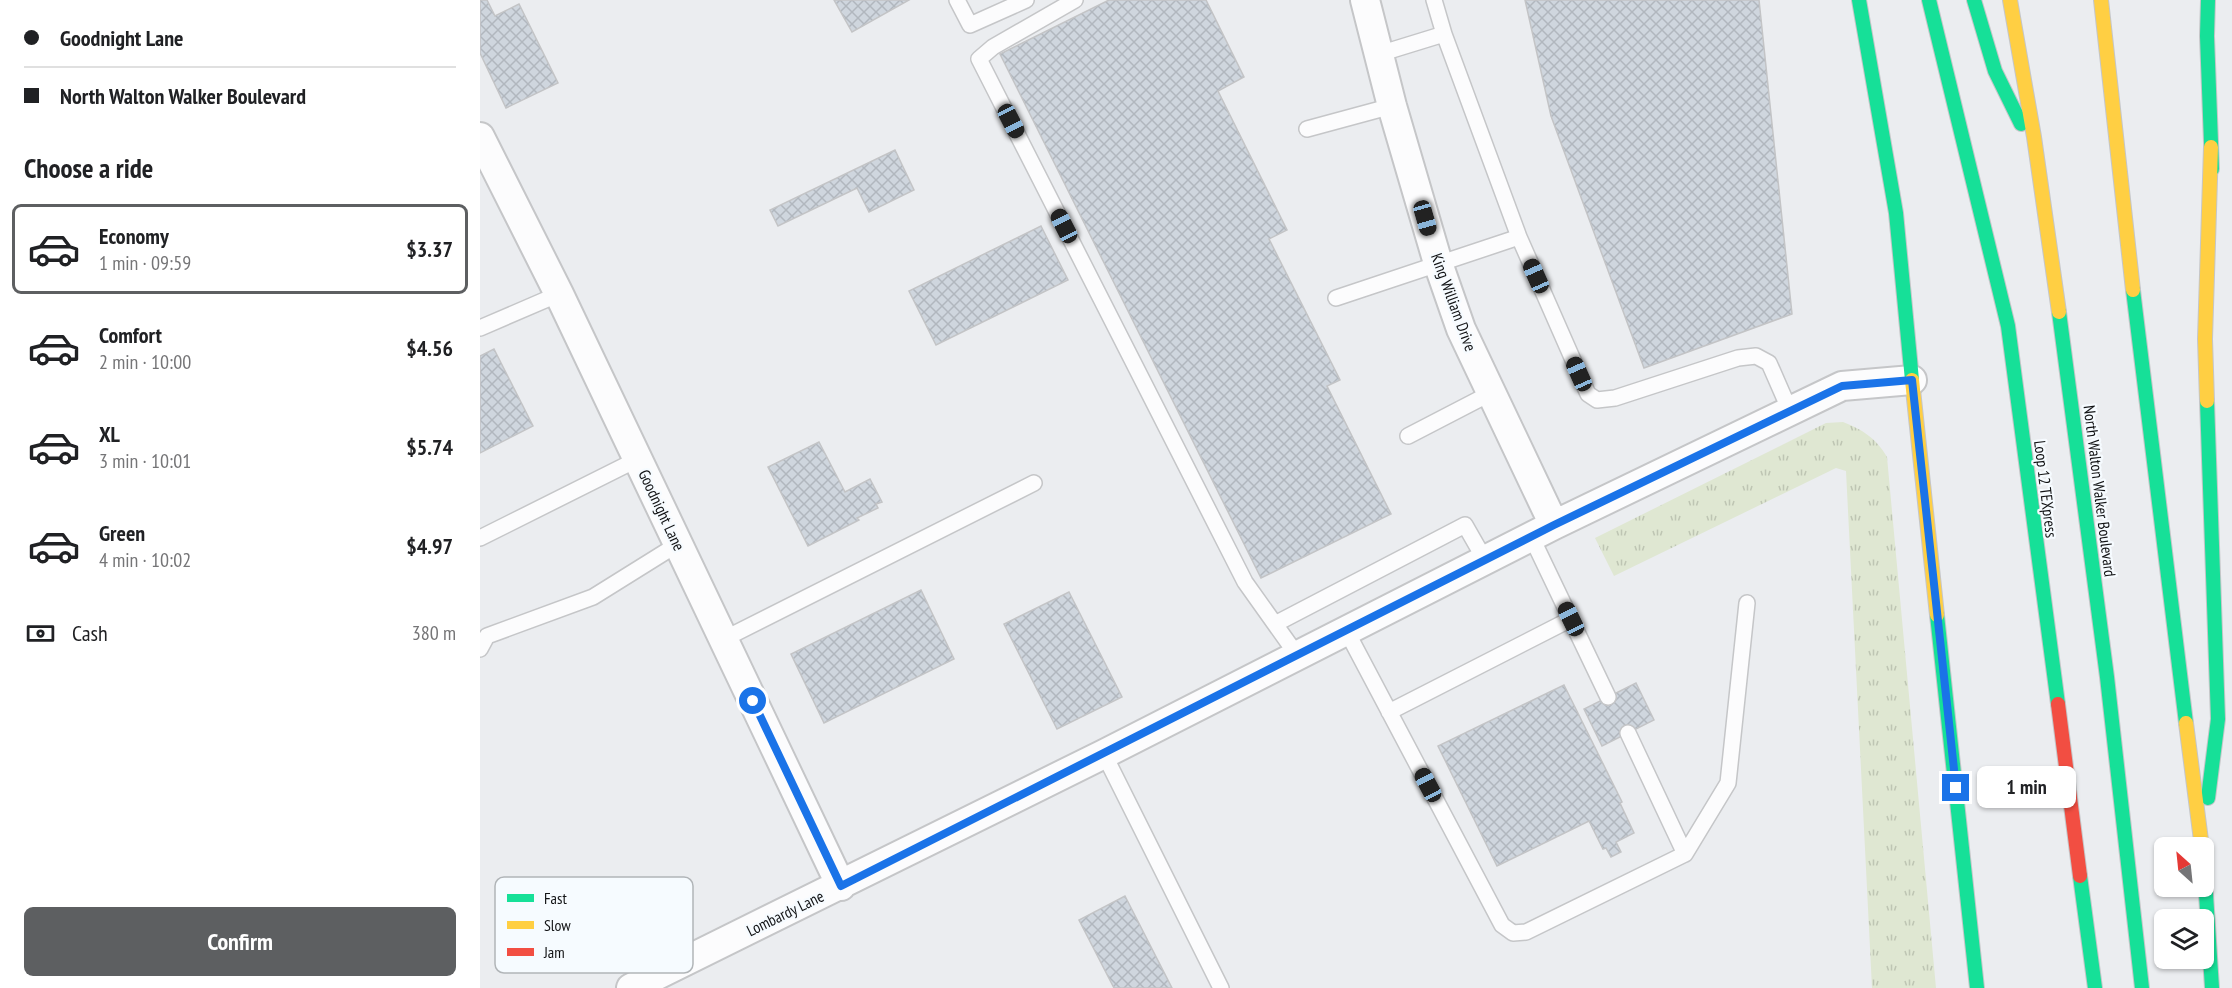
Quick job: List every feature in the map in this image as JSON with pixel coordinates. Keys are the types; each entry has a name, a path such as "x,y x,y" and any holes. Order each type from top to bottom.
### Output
{"main road":[{"path":"1859,0 1896,213 1977,988"},
{"name":"Loop 12 TEXpress","path":"1929,0 2008,326 2095,988"},
{"path":"1974,0 1995,71 2038,161"},
{"name":"North Walton Walker Boulevard","path":"2010,0 2038,161 2115,740 2142,988"},
{"path":"2101,0 2141,366 2201,837"},
{"path":"2208,0 2206,36 2220,312"},
{"path":"2203,837 2218,720 2205,339 2211,147"},
{"path":"2206,897 2212,988"}],"street":[{"name":"King William Drive","path":"1365,0 1392,106 1438,263 1461,329 1491,393 1542,530"},
{"name":"Goodnight Lane","path":"480,137 559,294 841,886"},
{"name":"Lombardy Lane","path":"693,958 1104,754 1542,530 1842,386 1912,380"},
{"name":"Lombardy Lane","path":"631,988 662,973"}],"lane":[{"path":"957,0 970,25 1026,0"},
{"path":"1075,0 993,47 979,58 1245,582 1297,656"},
{"path":"1434,0 1444,34 1519,237 1588,394 1597,400 1615,398 1738,358 1756,356 1770,363 1790,411"},
{"path":"1379,54 1444,34"},
{"path":"1307,129 1392,106"},
{"path":"1336,298 1519,237"},
{"path":"480,328 559,294"},
{"path":"1408,436 1491,393"},
{"path":"480,538 638,459"},
{"path":"724,639 1034,483"},
{"path":"1275,624 1465,525 1485,560"},
{"path":"1542,530 1571,619 1608,697"},
{"path":"480,649 487,636 593,597 678,544"},
{"path":"1346,630 1502,926 1513,933 1526,932 1685,854 1728,783 1747,603"},
{"path":"1389,712 1571,619"},
{"path":"1628,733 1685,854"},
{"path":"1104,754 1221,988"}],"green space":[{"path":"1843,422 1868,435 1887,457 1936,988 1872,988 1846,471 1836,468 1614,576 1595,538 1826,423"}],"building":[{"path":"480,0 487,0 495,16 519,4 558,83 506,108 480,53"},
{"path":"834,0 909,0 852,32"},
{"path":"1109,0 1206,0 1244,77 1218,91 1287,230 1269,239 1340,380 1327,386 1391,514 1261,578 1000,54"},
{"path":"1525,0 1759,0 1792,314 1644,368 1551,116"},
{"path":"895,150 914,190 869,212 857,188 778,226 770,210"},
{"path":"1041,226 1068,280 936,345 909,291"},
{"path":"494,349 533,426 480,453 480,356"},
{"path":"819,442 845,492 870,479 882,502 876,504 878,508 857,518 859,520 808,546 768,467"},
{"path":"921,590 954,659 824,723 791,654"},
{"path":"1069,592 1122,697 1057,729 1004,624"},
{"path":"1636,683 1654,720 1602,746 1584,709"},
{"path":"1564,685 1622,802 1620,803 1634,833 1616,842 1621,852 1611,857 1606,848 1603,849 1589,821 1497,866 1438,746"},
{"path":"1125,896 1172,988 1114,988 1079,920"}],"traffic: fast":[{"path":"1859,0 1896,213 1912,380"},
{"path":"1929,0 2008,326 2058,704"},
{"path":"1974,0 1995,71 2021,124"},
{"path":"2208,0 2207,36 2212,169"},
{"path":"2133,290 2186,723"},
{"path":"2059,312 2107,677 2142,988"},
{"path":"2207,401 2218,719 2208,798"},
{"path":"1937,615 1977,988"},
{"path":"2080,876 2095,988"},
{"path":"2206,897 2212,988"}],"traffic: slow":[{"path":"2010,0 2034,137 2059,312"},
{"path":"2101,0 2133,290"},
{"path":"2207,401 2205,339 2211,147"},
{"path":"1912,380 1937,615"},
{"path":"2186,723 2201,837"}],"traffic: jam":[{"path":"2058,704 2080,876"}],"route":[{"path":"753,701 841,886 1554,525 1842,386 1912,380 1956,788"}]}
